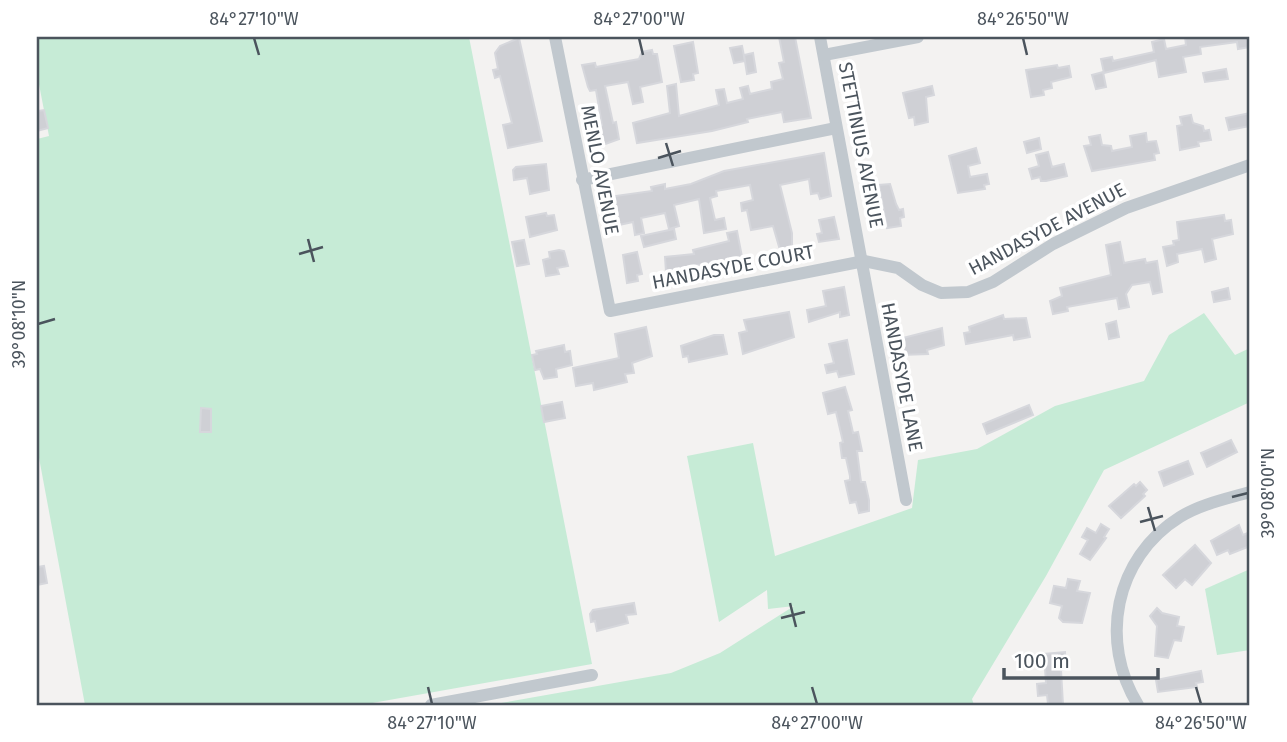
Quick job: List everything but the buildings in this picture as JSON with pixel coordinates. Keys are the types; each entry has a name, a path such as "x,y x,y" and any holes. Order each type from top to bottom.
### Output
{"street":[{"name":"MENLO AVENUE","path":"558,37 582,180 610,311"},
{"name":"STETTINIUS AVENUE","path":"820,37 864,261"},
{"path":"824,55 918,37"},
{"path":"582,180 836,128"},
{"name":"HANDASYDE AVENUE","path":"864,261 898,268 922,285 942,293 968,292 993,282 1053,244 1126,208 1250,165"},
{"name":"HANDASYDE COURT","path":"610,311 864,261"},
{"name":"HANDASYDE LANE","path":"864,261 863,277 906,500"},
{"path":"1138,705 1123,676 1115,639 1118,606 1131,569 1153,539 1180,517 1208,504 1250,492"},
{"path":"431,705 592,675"}],"green space":[{"path":"37,37 469,37 592,664 361,705 85,705 37,447 37,139 49,136 37,74"},
{"path":"1204,313 1235,355 1250,348 1250,402 1104,470 1046,576 972,699 974,705 490,705 671,673 720,653 794,606 768,609 767,590 719,622 687,456 753,443 775,556 912,508 918,460 977,449 1055,406 1144,381 1169,335"},
{"path":"1250,569 1250,650 1217,655 1205,589"}]}
